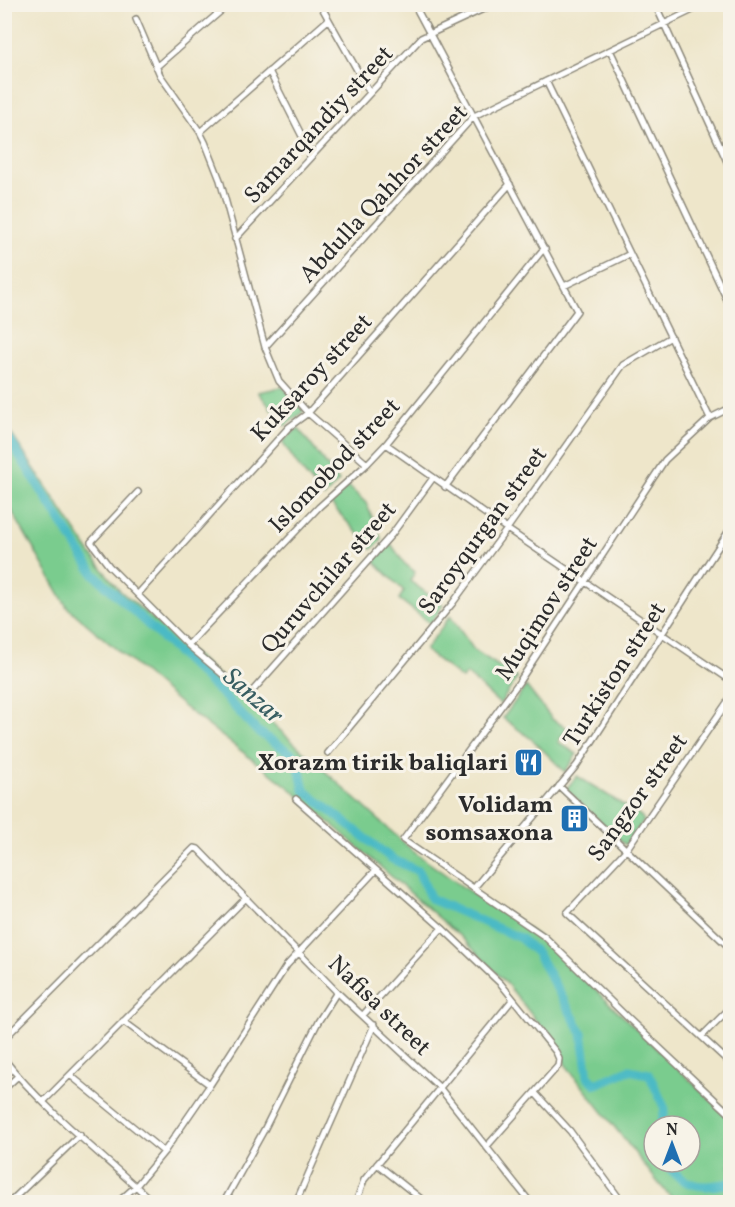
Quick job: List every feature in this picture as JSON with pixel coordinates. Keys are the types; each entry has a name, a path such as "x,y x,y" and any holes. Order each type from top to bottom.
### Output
{"street":[{"path":"156,67 229,4"},
{"path":"320,4 370,93"},
{"path":"414,4 577,311 445,487"},
{"name":"Samarqandiy street","path":"235,240 421,38 494,4"},
{"path":"656,4 730,168"},
{"name":"Abdulla Qahhor street","path":"265,347 474,116 705,4"},
{"path":"136,19 160,75 200,132 220,180 265,347 279,381 308,413 367,464"},
{"path":"200,132 328,20"},
{"path":"610,50 730,306"},
{"path":"269,71 312,156"},
{"path":"546,81 710,418"},
{"name":"Kuksaroy street","path":"138,594 289,427 308,413 510,184"},
{"name":"Islomobod street","path":"188,645 319,507 386,444 545,249"},
{"path":"564,286 630,254"},
{"name":"Saroyqurgan street","path":"328,753 452,604 507,530 623,364 671,337"},
{"name":"Muqimov street","path":"474,888 402,840 519,682 665,460 710,418 730,408"},
{"path":"386,444 507,530 730,680"},
{"name":"Quruvchilar street","path":"188,645 248,696 392,534 433,478"},
{"path":"138,492 91,542 109,567 188,645"},
{"name":"Turkiston street","path":"474,888 578,765 730,530"},
{"name":"Sangzor street","path":"702,1036 567,913 626,850 730,698"},
{"path":"559,786 730,948"},
{"path":"296,799 442,928 501,984 556,1052 559,1059 558,1066 487,1146"},
{"name":"Nafisa street","path":"4,1039 194,849 198,849 337,992 439,1087 530,1203"},
{"path":"118,1203 136,1186 164,1152 287,965 376,870"},
{"path":"474,888 545,937 730,1114"},
{"path":"43,1102 245,899"},
{"path":"363,1015 442,928"},
{"path":"224,1203 264,1130 318,1022 337,992"},
{"path":"356,1203 364,1180 513,999"},
{"path":"730,1008 702,1036 730,1063"},
{"path":"123,1021 210,1085"},
{"path":"296,1203 374,1025"},
{"path":"4,1059 43,1102 153,1203"},
{"path":"70,1075 164,1152"},
{"path":"4,1089 18,1076"},
{"path":"535,1092 570,1131 622,1203"},
{"path":"10,1203 80,1135"},
{"path":"377,1164 425,1203"}],"green space":[{"path":"283,387 304,411 285,426 258,392"},
{"path":"4,423 91,554 119,590 229,684 414,852 488,905 513,918 544,941 730,1118 730,1202 676,1202 651,1174 702,1174 702,1114 642,1114 642,1162 565,1064 560,1051 508,985 462,938 291,789 184,707 67,607 5,499"},
{"path":"298,428 339,481 324,497 301,470 282,442"},
{"path":"348,486 366,503 382,540 372,549 330,503"},
{"path":"391,544 404,563 415,572 410,581 443,605 431,624 399,599 404,591 374,561"},
{"path":"450,616 474,650 517,678 500,704 467,674 462,679 425,650"},
{"path":"526,686 553,720 567,728 558,742 577,754 565,772 534,741 503,718"},
{"path":"577,776 641,816 644,821 625,845 566,789"}],"waterway":[{"name":"Sanzar","path":"4,431 94,574 227,699 257,731 297,757 304,790 392,859 418,871 431,899 520,938 537,953 582,1033 588,1077 596,1084 629,1070 649,1074 665,1109 664,1114"},
{"name":"Sanzar","path":"676,1174 686,1182 702,1186 730,1183"}],"place":[{"name":"Xorazm tirik baliqlari","path":"529,762"},
{"name":"Volidam somsaxona","path":"574,818"}]}
